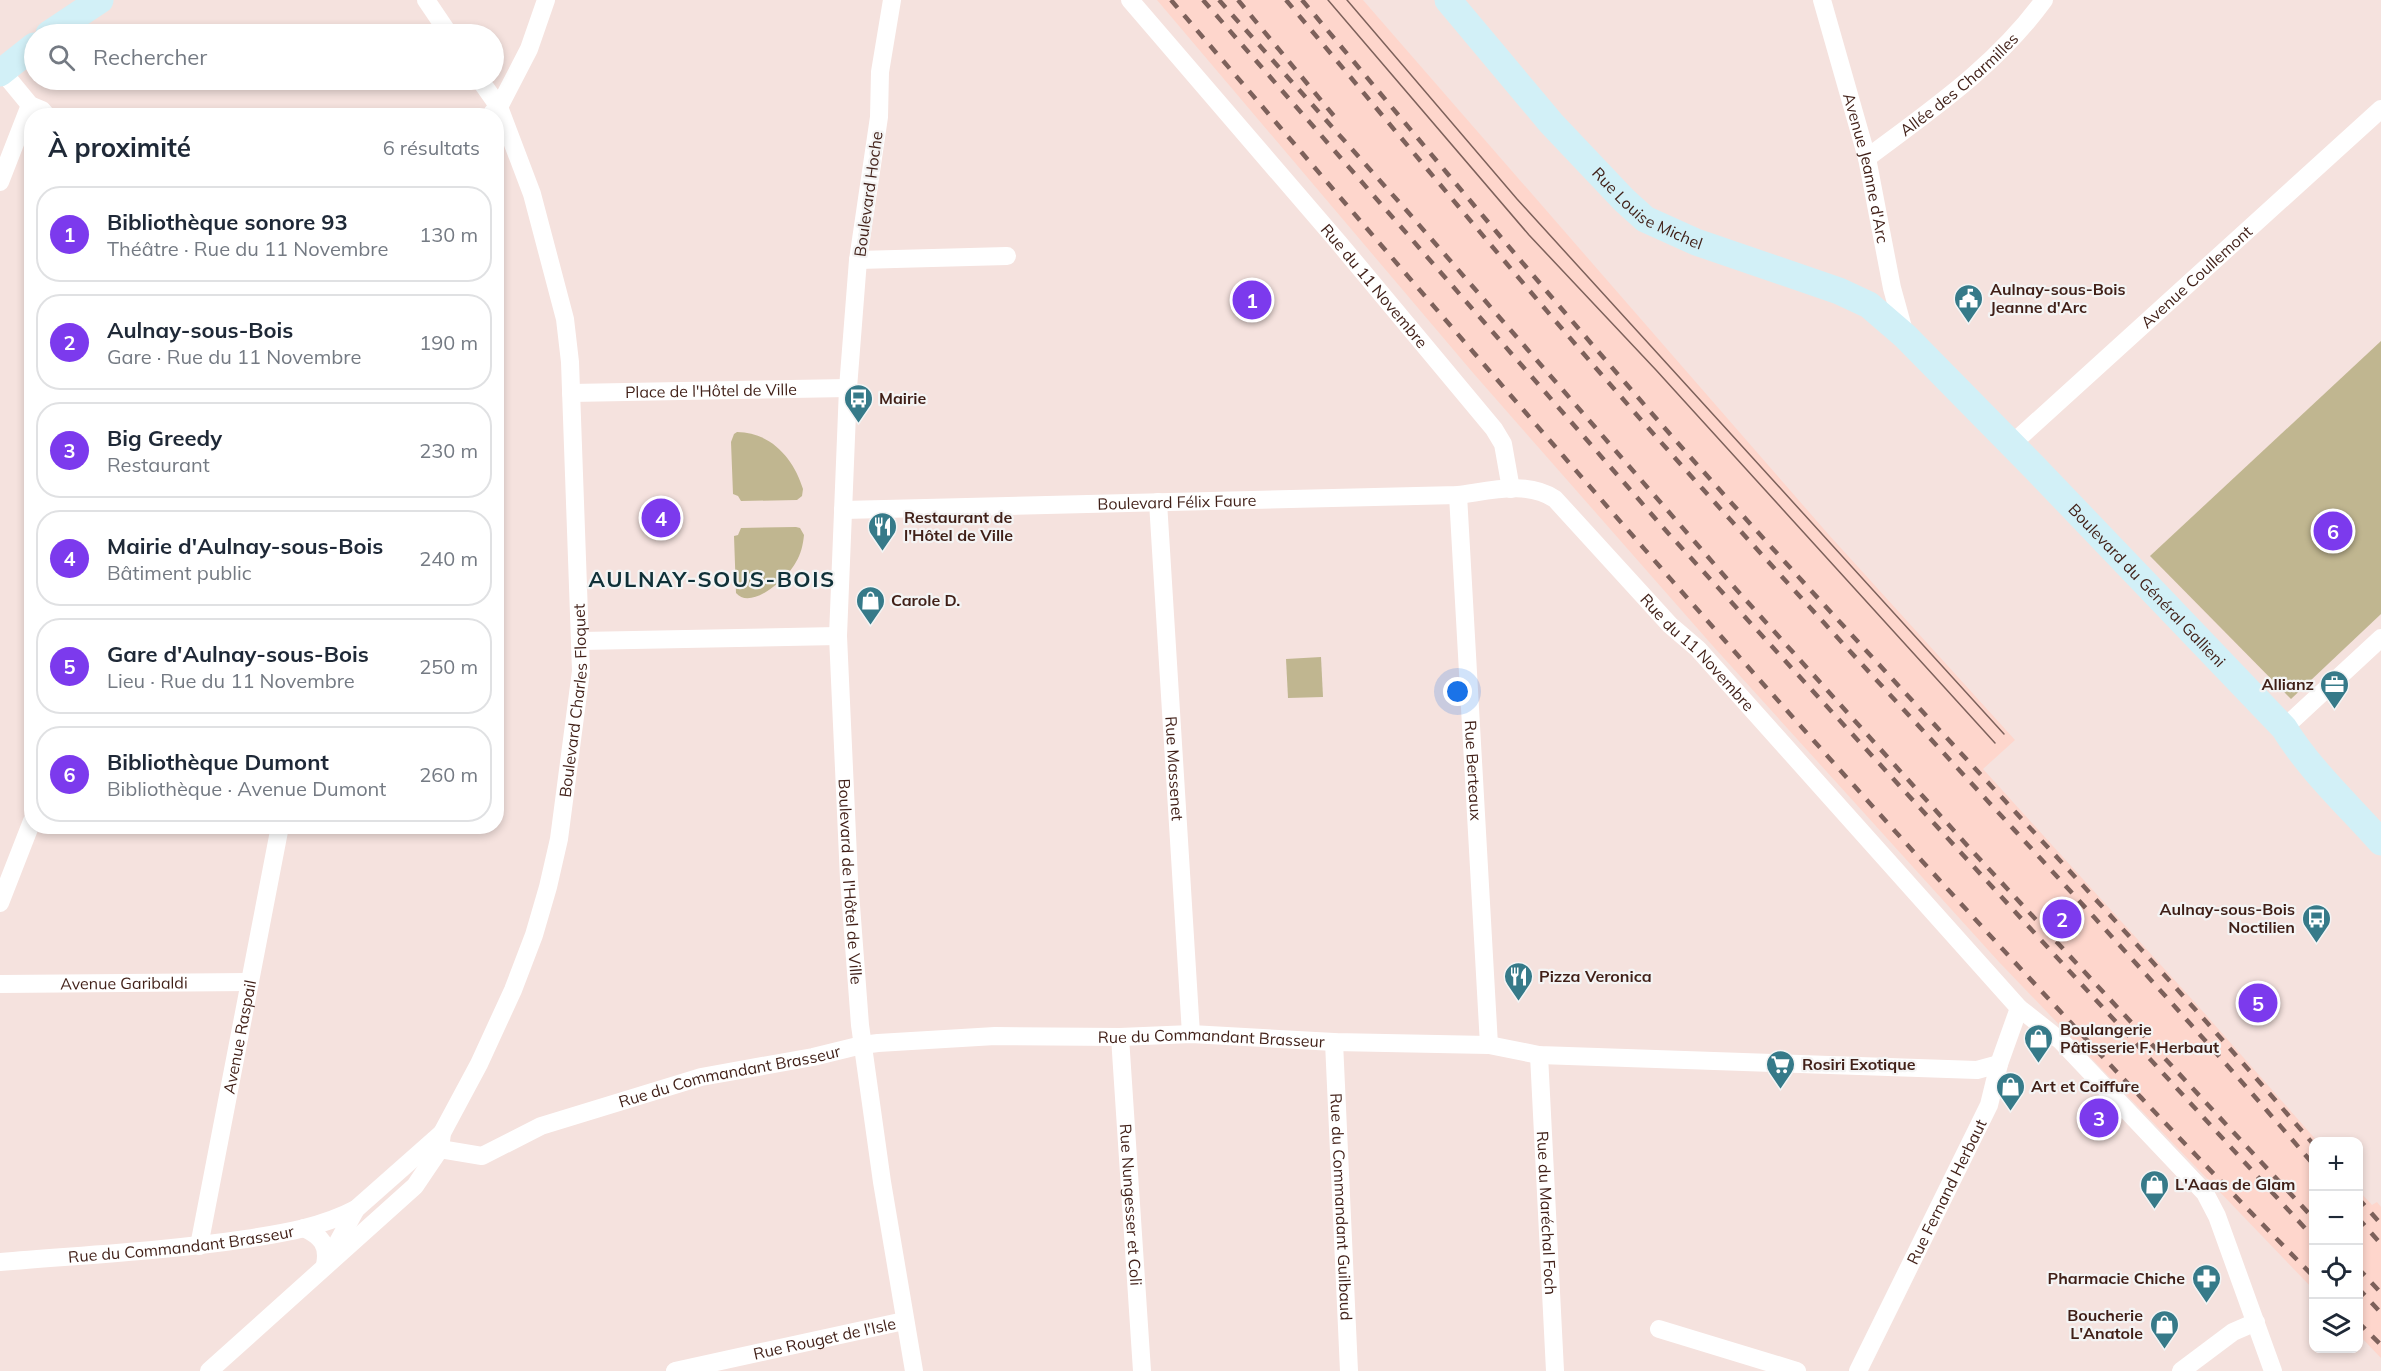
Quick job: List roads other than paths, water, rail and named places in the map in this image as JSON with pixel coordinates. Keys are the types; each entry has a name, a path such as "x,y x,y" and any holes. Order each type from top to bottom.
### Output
{"street":[{"path":"64,24 100,0"},
{"path":"426,0 442,24"},
{"path":"496,108 529,50 546,0"},
{"name":"Boulevard Hoche","path":"848,388 858,260 879,117 880,72 892,0"},
{"name":"Rue du 11 Novembre","path":"1130,0 1339,243 1494,429 1503,444 1511,489 1538,490 1555,499 1670,625 1698,649 2019,1008 2061,1041 2205,1193 2217,1216 2273,1371"},
{"name":"Rue Louise Michel","path":"1448,0 1557,130 1645,219 1696,242 1839,291 1869,305 1905,336"},
{"name":"Avenue Jeanne d'Arc","path":"1822,0 1867,158 1892,288 1905,336"},
{"name":"Allée des Charmilles","path":"1867,158 1969,81 2027,23 2044,0"},
{"path":"24,54 1,72 30,105 37,108"},
{"name":"Boulevard Charles Floquet","path":"485,90 493,108"},
{"name":"Avenue Coullemont","path":"2012,444 2381,109"},
{"path":"0,182 24,120"},
{"name":"Boulevard Charles Floquet","path":"209,1371 415,1186 441,1141 513,990 534,934 548,887 566,798 581,671 570,347 545,238 532,194 504,133"},
{"path":"858,260 1007,256"},
{"name":"Boulevard du Général Gallieni","path":"1905,336 2012,444 2284,728 2294,743 2381,842"},
{"name":"Place de l'Hôtel de Ville","path":"572,393 848,388"},
{"name":"Boulevard de l'Hôtel de Ville","path":"848,388 838,636 849,879 862,1045 904,1321 914,1371"},
{"name":"Boulevard Félix Faure","path":"843,510 1458,495 1511,489"},
{"name":"Rue Berteaux","path":"1458,495 1489,1045"},
{"name":"Rue Massenet","path":"1158,502 1191,1034"},
{"path":"581,641 838,636"},
{"path":"2284,728 2381,638"},
{"path":"0,903 27,834"},
{"name":"Avenue Raspail","path":"199,1246 278,834"},
{"name":"Avenue Garibaldi","path":"0,984 250,982"},
{"name":"Rue Fernand Herbaut","path":"1858,1371 1989,1105 1999,1064 2019,1008"},
{"name":"Rue du Commandant Brasseur","path":"441,1141 482,1155 541,1126 701,1077 813,1057 862,1045 995,1036 1120,1037 1191,1034 1334,1042 1489,1045 1539,1054 1977,1070 1999,1064"},
{"name":"Rue Nungesser et Coli","path":"1120,1037 1142,1371"},
{"name":"Rue du Commandant Guilbaud","path":"1334,1042 1349,1371"},
{"name":"Rue du Maréchal Foch","path":"1539,1054 1555,1371"},
{"name":"Boulevard Charles Floquet","path":"326,1265 356,1209 441,1141"},
{"name":"Rue du Commandant Brasseur","path":"0,1262 199,1246 304,1228 340,1218 356,1209"},
{"path":"304,1228 323,1240 327,1254 326,1265"},
{"name":"Rue Rouget de l'Isle","path":"675,1371 904,1321"},
{"path":"2181,1371 2233,1332 2256,1322"},
{"path":"1659,1329 1797,1371"}],"tram line":[{"path":"1328,0 1529,235 1656,370 1995,743"},
{"path":"1347,0 1517,199 2004,734"}],"railway":[{"path":"1171,0 1590,487 1874,808 2165,1123 2309,1272"},
{"path":"1203,0 1668,533 2309,1233"},
{"path":"1219,0 1407,211 1735,588 1975,854 2309,1214"},
{"path":"1238,0 1339,122"},
{"path":"1286,0 1625,402 2156,986 2309,1159"},
{"path":"1302,0 1685,451 2159,969 2309,1139"},
{"path":"2363,1204 2381,1224"},
{"path":"2363,1224 2381,1244"},
{"path":"2363,1273 2381,1293"},
{"path":"2363,1293 2381,1313"},
{"path":"2363,1327 2381,1345"}],"place":[{"name":"Bibliothèque sonore 93","path":"1252,300"},
{"name":"Aulnay-sous-Bois Jeanne d'Arc","path":"1969,324"},
{"name":"Mairie","path":"858,424"},
{"name":"Mairie d'Aulnay-sous-Bois","path":"661,518"},
{"name":"Bibliothèque Dumont","path":"2333,531"},
{"name":"Restaurant de l'Hôtel de Ville","path":"883,552"},
{"name":"Carole D.","path":"870,626"},
{"name":"Allianz","path":"2335,710"},
{"name":"Aulnay-sous-Bois","path":"2062,919"},
{"name":"Aulnay-sous-Bois Noctilien","path":"2316,944"},
{"name":"Pizza Veronica","path":"1518,1002"},
{"name":"Gare d'Aulnay-sous-Bois","path":"2258,1003"},
{"name":"Boulangerie Pâtisserie F. Herbaut","path":"2039,1064"},
{"name":"Rosiri Exotique","path":"1781,1090"},
{"name":"Art et Coiffure","path":"2010,1112"},
{"name":"Big Greedy","path":"2099,1118"},
{"name":"L'Aaas de Glam","path":"2154,1210"},
{"name":"Pharmacie Chiche","path":"2206,1304"},
{"name":"Boucherie L'Anatole","path":"2164,1350"}],"district":[{"name":"AULNAY-SOUS-BOIS","path":"712,579"}]}
